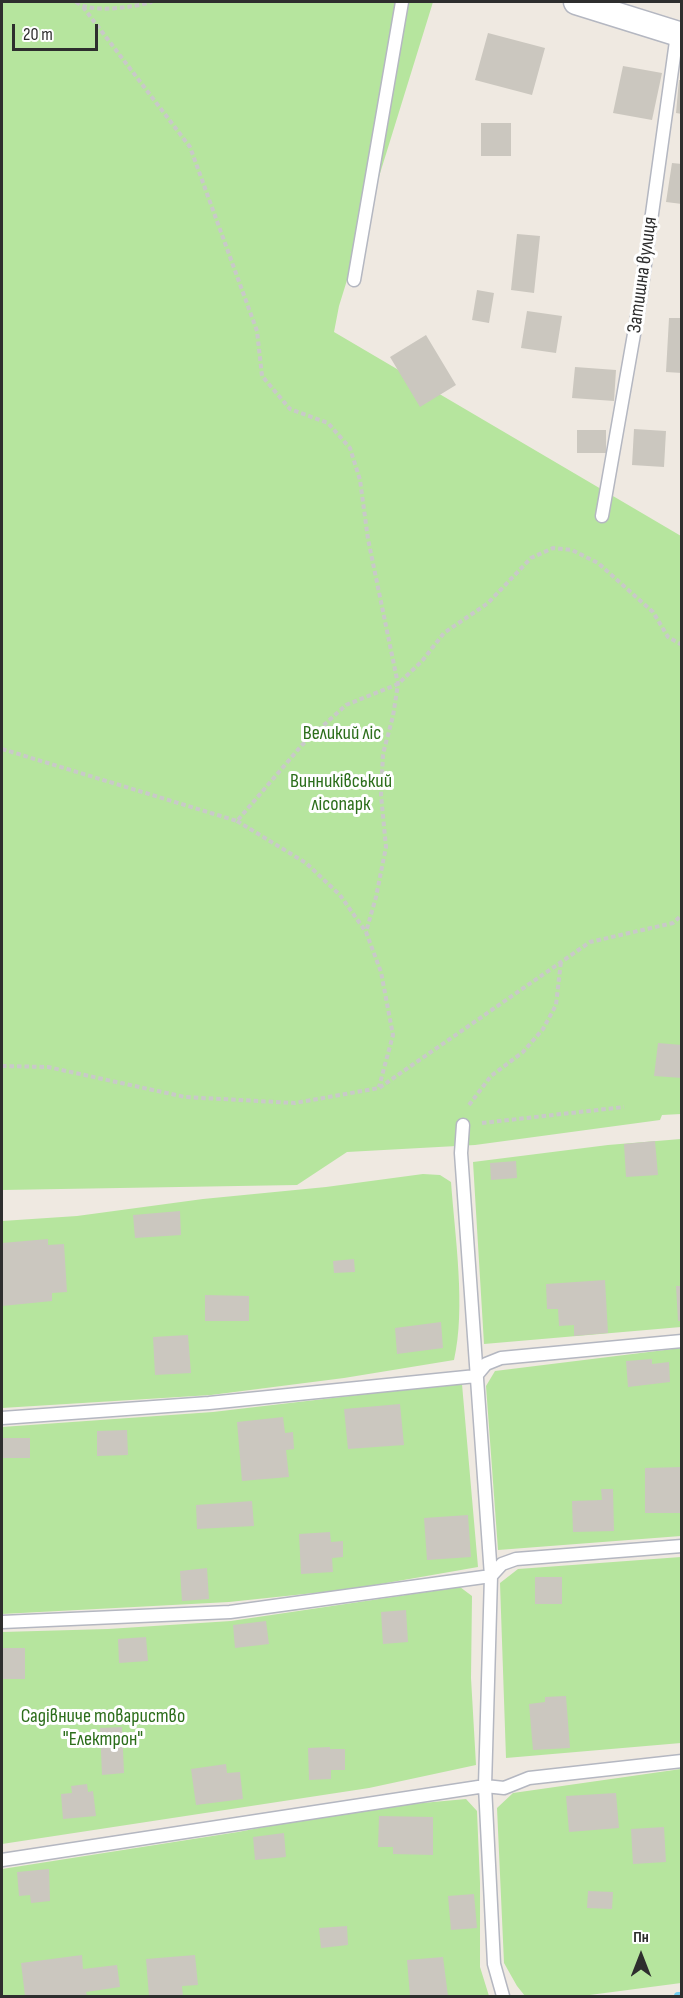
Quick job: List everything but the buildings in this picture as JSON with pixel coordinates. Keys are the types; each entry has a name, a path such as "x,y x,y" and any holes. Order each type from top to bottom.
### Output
{"street":[{"path":"576,2 679,34"}],"lane":[{"path":"354,280 402,2"},
{"name":"Затишна вулиця","path":"602,516 640,300 679,34"},
{"path":"463,1125 461,1153 491,1576 485,1786 494,1964 503,1996"},
{"path":"2,1418 209,1403 476,1376 486,1364 501,1358 681,1341"},
{"path":"2,1622 230,1612 491,1576 502,1564 516,1559 681,1546"},
{"path":"2,1860 485,1786 504,1788 529,1778 681,1761"}],"path":[{"path":"76,2 83,7 190,147 257,331 262,376 290,409 328,423 350,448 360,480 368,539 398,684 393,716 382,754 381,795 386,847 366,932"},
{"path":"83,7 132,8 152,2"},
{"path":"237,821 302,745 346,705 398,684 422,662 444,633 488,603 531,558 553,548 572,550 598,563 653,612 668,638 681,645"},
{"path":"2,749 237,821 306,863 340,895 366,932 381,972 393,1035 379,1088"},
{"path":"2,1066 48,1067 185,1097 295,1103 379,1088 590,942 673,923 681,915"},
{"path":"561,961 556,1005 543,1029 523,1052 491,1076 467,1108 463,1125 624,1107"}],"green space":[{"name":"Великий ліс","path":"2,2 433,2 339,306 334,332 681,536 681,1114 662,1115 660,1120 475,1145 347,1152 297,1185 2,1190"},
{"path":"681,1139 681,1327 484,1344 473,1162 608,1145"},
{"path":"423,1174 440,1175 451,1182 459,1295 454,1360 344,1378 211,1395 2,1408 2,1221 77,1216"},
{"path":"681,1348 681,1536 498,1550 486,1386 495,1371"},
{"path":"462,1384 478,1567 352,1589 229,1602 2,1614 2,1427 213,1412"},
{"path":"681,1557 681,1743 506,1758 500,1583 518,1569"},
{"name":"Садівниче товариство \"Електрон\"","path":"460,1587 472,1596 471,1678 476,1765 369,1788 2,1844 2,1632 108,1629 231,1621"},
{"path":"681,1769 681,1983 582,1996 525,1996 504,1963 497,1808 513,1793"},
{"path":"466,1799 477,1811 480,1967 489,1996 2,1996 2,1869 238,1832 357,1809"}],"park label":[{"name":"Винниківський лісопарк","path":"341,794"}]}
